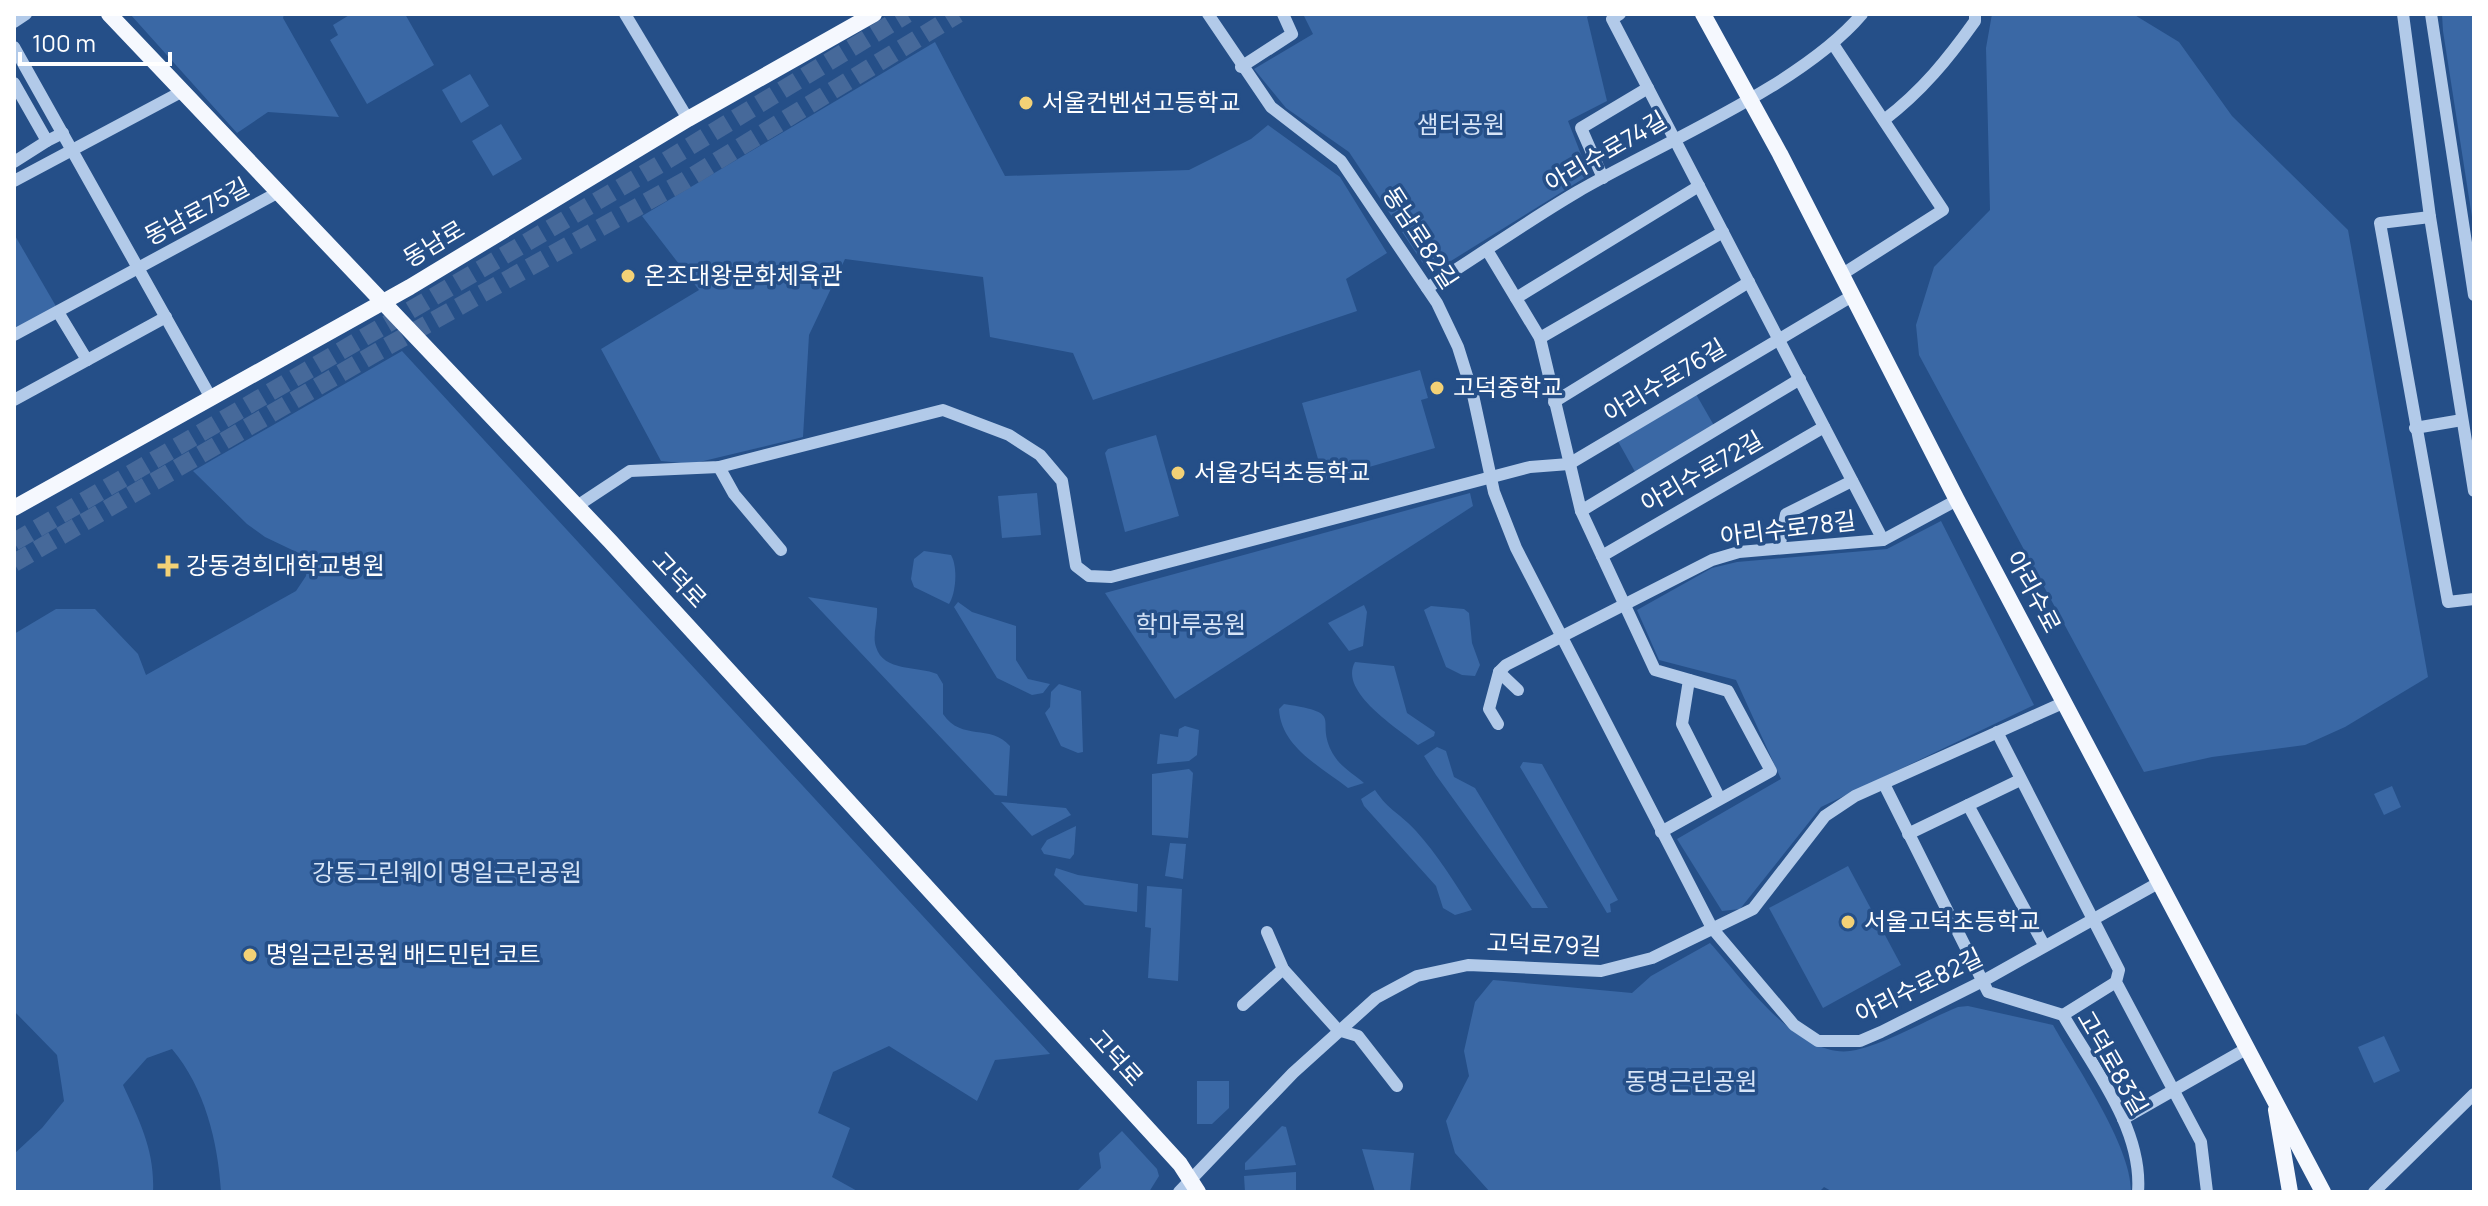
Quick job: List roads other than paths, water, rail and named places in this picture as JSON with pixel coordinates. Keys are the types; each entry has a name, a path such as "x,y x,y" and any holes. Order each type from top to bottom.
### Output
{"main road":[{"name":"고덕로","path":"109,14 577,506 1180,1164 1189,1189"},
{"name":"동남로","path":"14,508 382,303 688,119 874,14"},
{"name":"아리수로","path":"1703,14 2323,1192"},
{"path":"2275,1101 2290,1192"}],"street":[{"path":"14,22 26,14"},
{"path":"625,14 688,119"},
{"name":"동남로82길","path":"1208,14 1241,67 1271,107 1341,161 1427,288 1458,347 1491,477 1516,548 1712,928"},
{"path":"1241,67 1292,34 1283,14"},
{"path":"1620,14 1612,19 1883,540"},
{"name":"아리수로74길","path":"1427,288 1603,178 1749,97 1833,44 1862,14"},
{"path":"1884,120 1917,95 1944,65 1975,21 1975,14"},
{"path":"2403,14 2430,217 2474,491"},
{"path":"2431,14 2474,295"},
{"path":"1833,44 1943,210 1841,275"},
{"name":"동남로75길","path":"14,47 211,398"},
{"path":"14,83 47,141"},
{"path":"1603,178 1581,128 1648,88"},
{"path":"14,181 181,92"},
{"path":"14,162 63,133"},
{"path":"1516,298 1699,186"},
{"name":"동남로75길","path":"14,335 277,193"},
{"path":"2430,217 2380,223 2448,602 2474,599"},
{"path":"1540,338 1723,232"},
{"path":"1487,250 1540,338 1581,511 1655,670 1728,691 1771,771 1719,797 1661,832"},
{"path":"1554,402 1749,282"},
{"name":"아리수로76길","path":"1491,477 1530,467 1569,464 1852,296"},
{"path":"58,312 87,360"},
{"path":"14,400 166,317"},
{"name":"아리수로72길","path":"1581,511 1800,379"},
{"path":"577,506 630,471 719,467 943,410 1009,435 1040,455 1062,481 1076,566 1089,576 1111,577 1491,477"},
{"path":"2415,428 2462,420"},
{"name":"아리수로72길","path":"1602,556 1824,427"},
{"path":"719,467 734,494 781,550"},
{"path":"1779,548 1786,514 1852,481"},
{"name":"아리수로78길","path":"1499,672 1712,560 1739,552 1883,540 1957,500"},
{"path":"1498,724 1489,709 1499,672 1518,690"},
{"path":"1689,680 1682,724 1719,797"},
{"name":"고덕로79길","path":"1189,1189 1338,1030 1376,998 1417,976 1468,965 1563,972 1617,969 1652,958 1753,909 1825,816 1884,784 2065,702"},
{"path":"1997,732 2119,970 2116,982 2201,1142 2207,1192"},
{"path":"1908,834 2020,780"},
{"path":"1884,784 1983,981"},
{"path":"1968,805 2044,945"},
{"name":"아리수로82길","path":"1712,928 1794,1025 1818,1041 1860,1041 1983,981 2160,882"},
{"path":"1267,932 1283,969 1338,1030 1358,1036 1397,1086"},
{"path":"1243,1005 1283,969"},
{"name":"고덕로83길","path":"1983,981 1988,992 2063,1015 2123,1119 2139,1175 2138,1192"},
{"path":"2063,1015 2116,982"},
{"path":"2123,1119 2246,1049"},
{"path":"2374,1192 2474,1094"}],"tunnel":[{"path":"14,542 664,162 907,14"},
{"path":"14,563 379,351 686,180 958,14"}],"place":[{"name":"서울컨벤션고등학교","path":"1026,103"},
{"name":"온조대왕문화체육관","path":"628,276"},
{"name":"고덕중학교","path":"1437,388"},
{"name":"서울강덕초등학교","path":"1178,473"},
{"name":"강동경희대학교병원","path":"168,566"},
{"name":"서울고덕초등학교","path":"1848,922"},
{"name":"명일근린공원 배드민턴 코트","path":"250,955"}],"park label":[{"name":"샘터공원","path":"1461,125"},
{"name":"학마루공원","path":"1191,625"},
{"name":"강동그린웨이 명일근린공원","path":"447,873"},
{"name":"동명근린공원","path":"1691,1082"}]}
